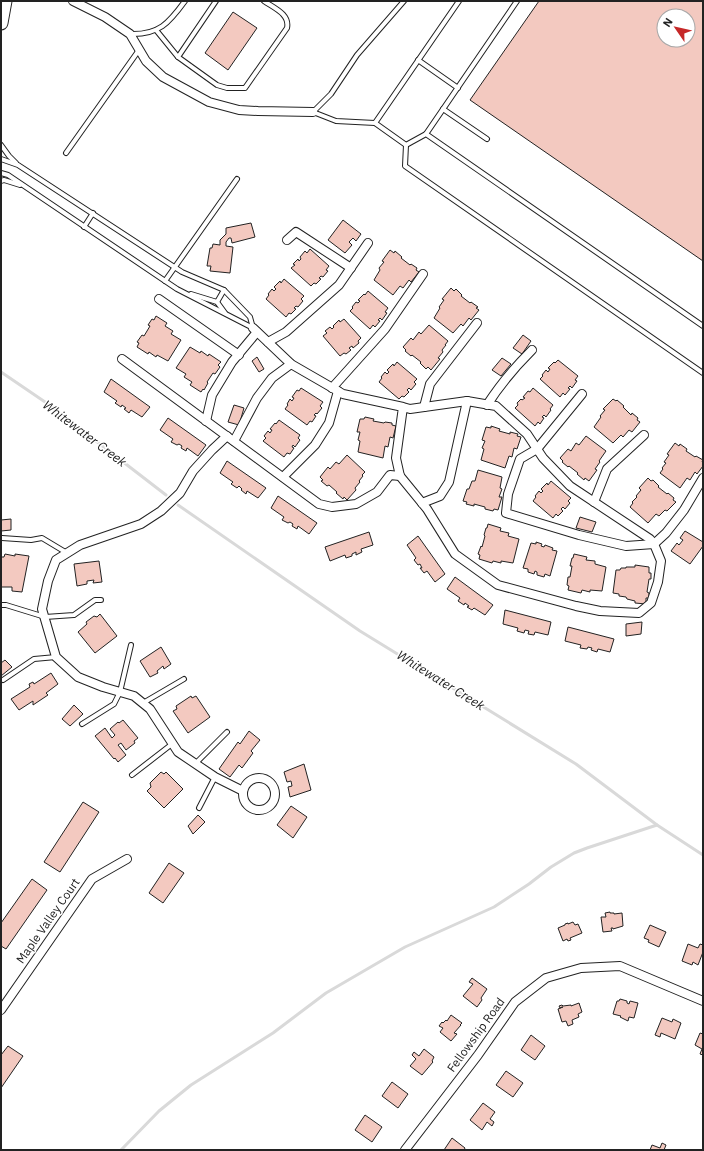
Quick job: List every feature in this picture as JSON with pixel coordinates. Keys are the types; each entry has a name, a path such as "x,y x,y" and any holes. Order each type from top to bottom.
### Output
{"main road":[{"path":"1,23 5,1"}],"street":[{"path":"73,1 105,17 130,34 146,61 163,77 209,102 239,110 258,112 313,112"},
{"path":"288,240 296,232 351,268"},
{"path":"268,342 286,332 339,285 368,242"},
{"path":"283,477 315,445 329,423 335,389 385,329 423,274"},
{"path":"159,299 238,355"},
{"path":"424,407 430,384 477,323"},
{"path":"206,421 212,395 232,362 255,330 292,364 343,394 403,407 410,409 467,402 496,406 527,434 543,458 570,486 650,538 662,561 658,582 650,602 639,613 600,611 576,606 498,585 455,554 422,503 400,476 396,458 403,407"},
{"path":"487,405 512,370 532,350"},
{"path":"122,360 319,504 332,507 356,504 377,492 390,475 400,476"},
{"path":"234,441 257,398 268,383 272,378 292,364"},
{"path":"582,394 537,449 520,459 508,494 506,514 579,535 626,546 654,544 666,533 684,510 703,478"},
{"path":"422,503 440,496 449,482 467,402"},
{"path":"594,502 608,469 644,434"},
{"path":"227,436 212,450 194,472 180,493 160,511 141,524 80,545 56,560 48,581 42,609 56,657 78,677 103,687 134,696 150,709 178,752 215,777 243,791"},
{"path":"260,778 265,779 274,787 275,798 265,810 260,811 250,809 246,805 242,796 243,791 245,785 249,781 260,778"},
{"name":"Maple Valley Court","path":"1,1010 92,879 127,859"},
{"name":"Fellowship Road","path":"405,1150 478,1055 515,1002 546,978 581,968 620,966 703,1001"}],"lane":[{"path":"130,34 143,34 156,30 169,22 185,1"},
{"path":"178,57 216,1"},
{"path":"156,30 178,57 217,85 227,88 245,88 287,28 288,24 285,15 264,1"},
{"path":"404,1 357,55 331,94 313,112 336,121 375,123 406,145"},
{"path":"375,123 459,1"},
{"path":"406,145 426,134 517,1"},
{"path":"66,153 139,50"},
{"path":"418,60 458,88"},
{"path":"443,109 487,139"},
{"path":"426,134 703,326"},
{"path":"1,144 9,156 18,165 182,272 224,290 250,317 255,330"},
{"path":"406,145 404,166 703,373"},
{"path":"1,159 18,165"},
{"path":"1,173 8,175 164,281 255,330"},
{"path":"164,281 237,179"},
{"path":"1,181 24,186"},
{"path":"84,227 93,214"},
{"path":"217,302 224,290"},
{"path":"181,291 217,302 226,314"},
{"path":"2,538 31,540 42,538 67,553"},
{"path":"1,605 6,605 45,617 74,615 95,600 101,600"},
{"path":"82,724 114,704 120,692 132,645"},
{"path":"3,680 34,659 56,657"},
{"path":"144,703 184,679"},
{"path":"195,764 228,732"},
{"path":"132,775 172,744"},
{"path":"199,808 215,777"}],"building":[{"path":"539,1 703,1 703,261 470,100"},
{"path":"233,12 257,28 228,70 205,53"},
{"path":"343,220 361,234 356,241 353,238 349,242 352,245 345,253 328,240"},
{"path":"251,223 255,237 232,243 231,238 229,238 226,242 226,246 233,247 230,273 210,271 211,266 207,266 210,248 212,248 213,244 220,245 220,240 226,234 226,228"},
{"path":"310,249 329,266 326,270 328,271 323,277 321,276 319,278 321,279 316,284 314,283 311,286 291,268 295,265 293,264 298,259 299,261 301,259 300,257 305,251 307,253"},
{"path":"390,250 394,253 395,251 410,265 411,264 417,268 416,270 419,272 411,282 409,280 403,288 400,286 393,295 374,280 380,270 379,268 384,262 382,261"},
{"path":"284,279 304,296 301,299 303,301 298,307 296,306 294,308 296,309 291,314 289,313 286,317 266,299 272,289 274,291 276,289 274,287 280,281 281,283"},
{"path":"451,288 454,291 456,289 462,295 461,296 478,307 476,308 479,310 471,320 469,318 463,326 461,324 453,333 434,318 444,300 442,299"},
{"path":"368,291 388,308 385,312 387,313 382,320 380,318 378,320 380,321 375,327 373,325 370,329 350,311 356,302 358,303 360,301 358,300"},
{"path":"156,316 167,323 165,326 173,331 171,334 181,340 168,361 157,355 156,357 149,352 148,354 137,347 139,343 137,342 142,335 144,336 150,326 148,325"},
{"path":"344,319 361,338 358,341 359,343 353,348 352,346 349,348 351,350 340,356 323,336 327,333 325,331 330,327 332,329 339,320 340,322"},
{"path":"429,325 448,341 442,350 443,352 438,358 440,359 431,370 428,367 426,369 420,363 421,362 405,351 406,350 403,347 411,338 413,340 419,332 421,334"},
{"path":"523,335 531,341 522,354 513,348"},
{"path":"190,347 200,353 201,351 208,356 209,354 221,362 218,365 220,367 215,374 213,373 204,390 203,389 201,392 190,385 192,382 184,377 186,374 176,368"},
{"path":"257,357 264,369 259,372 252,361"},
{"path":"502,358 511,364 501,376 492,370"},
{"path":"558,360 578,376 575,380 577,381 572,388 570,386 568,388 570,389 565,395 563,393 560,397 540,379 546,370 548,372 550,369 548,368"},
{"path":"397,362 417,379 414,382 416,384 411,390 409,388 407,390 409,392 404,397 402,396 399,399 379,382 385,372 387,374 389,372 387,370 393,364 394,366"},
{"path":"111,379 150,407 142,417 131,410 129,413 124,409 126,408 115,403 117,401 104,392"},
{"path":"301,388 323,402 320,406 322,408 317,414 316,413 314,415 316,416 312,422 310,421 307,425 285,409 290,399 292,401 294,398 292,397 297,390 299,391"},
{"path":"533,388 553,405 546,417 544,415 542,417 544,418 540,424 538,422 535,426 515,408 518,405 517,403 521,399 522,400 525,398 523,397"},
{"path":"613,399 616,401 617,400 631,415 632,413 638,418 637,420 640,422 632,432 629,430 623,437 621,435 613,443 594,427 605,410 603,409"},
{"path":"234,405 244,408 239,425 228,422"},
{"path":"365,417 374,419 373,421 392,423 392,425 396,426 393,438 390,437 388,447 385,446 383,458 358,452 360,432 357,432 360,419 364,419"},
{"path":"168,418 206,445 198,456 187,448 186,451 181,448 182,446 179,444 177,445 171,442 173,439 160,430"},
{"path":"279,420 300,435 298,438 300,440 295,447 293,445 292,447 294,448 290,454 287,453 284,457 263,441 266,438 264,436 268,431 270,433 272,430 270,429"},
{"path":"491,426 500,429 499,431 510,434 510,432 518,434 517,436 521,437 517,449 514,448 512,457 509,456 505,468 481,460 484,449 482,448 485,441 482,440 486,427 491,428"},
{"path":"586,436 606,451 595,469 597,470 589,481 585,478 584,480 577,474 578,473 562,462 563,461 560,458 568,449 571,451 576,443 579,445"},
{"path":"675,443 679,446 680,444 687,449 686,451 703,460 703,466 697,474 695,472 690,480 687,478 680,488 660,473 666,463 664,462 669,455 667,454"},
{"path":"347,455 365,472 355,488 356,490 347,500 344,497 343,499 329,485 327,486 321,481 323,480 320,477 328,467 330,469 336,462 339,464"},
{"path":"227,461 266,488 258,498 247,491 246,494 239,486 237,488 231,484 233,482 220,473"},
{"path":"478,470 502,477 500,488 502,489 499,497 502,497 498,510 494,509 493,511 485,509 485,507 474,504 474,506 466,504 467,502 463,501 467,489 469,489 472,481 475,481"},
{"path":"648,478 651,481 653,480 659,486 658,487 674,498 673,500 676,502 667,511 665,510 659,516 656,514 648,523 630,507 641,490 639,488"},
{"path":"551,481 571,498 568,501 570,503 565,509 563,507 561,509 563,511 558,516 556,514 553,518 533,501 539,491 541,493 543,491 541,489 547,483 548,485"},
{"path":"278,496 317,523 309,534 298,526 297,529 292,526 293,524 290,522 288,523 282,520 284,517 271,508"},
{"path":"580,517 596,522 592,532 576,528"},
{"path":"11,519 11,530 1,531 1,520"},
{"path":"488,524 501,528 500,531 509,533 508,536 519,539 513,563 493,561 492,563 479,559 480,555 478,554 481,546 482,547"},
{"path":"685,531 703,542 703,546 690,564 671,551 677,543 679,545 683,540 680,538"},
{"path":"369,532 373,545 361,549 362,552 356,555 356,552 352,554 352,556 346,558 345,555 330,561 325,547"},
{"path":"418,536 445,574 435,582 427,571 424,573 420,568 422,568 420,564 418,565 414,560 416,558 407,545"},
{"path":"536,542 542,544 541,546 544,547 545,545 553,548 552,550 557,551 550,576 545,574 544,577 537,575 537,572 535,571 534,574 528,572 528,569 523,568 531,543 536,544"},
{"path":"5,554 29,556 22,592 12,591 12,587 1,587 1,557 4,557"},
{"path":"574,554 587,557 586,560 595,561 595,564 606,567 602,591 590,590 590,592 582,590 581,593 568,590 568,577 570,577 572,566 570,566"},
{"path":"99,561 102,582 93,583 94,580 87,581 87,584 77,586 74,564"},
{"path":"635,565 649,567 649,573 651,573 651,579 649,579 647,592 649,593 649,598 646,598 646,604 635,603 635,601 613,593 616,570 626,567 635,567"},
{"path":"455,577 493,605 485,615 474,608 472,610 467,607 469,606 465,603 464,605 458,601 460,598 447,589"},
{"path":"505,610 551,622 548,635 535,632 534,635 528,634 529,631 525,630 524,633 517,631 518,628 503,624"},
{"path":"100,614 117,636 95,653 78,632 87,624 86,622 94,616 97,617"},
{"path":"642,622 641,634 626,636 626,624"},
{"path":"568,627 614,639 610,652 598,649 597,652 588,647 587,649 580,648 581,645 565,641"},
{"path":"161,647 171,664 164,669 163,666 157,671 158,673 150,677 140,661"},
{"path":"5,660 12,667 1,676 1,663"},
{"path":"51,673 58,684 46,693 48,695 33,705 33,701 19,710 11,699 30,687 29,684 33,682 34,684"},
{"path":"191,696 192,698 196,696 210,717 188,733 173,711 177,709 176,706"},
{"path":"74,705 83,714 70,726 62,719"},
{"path":"123,720 138,738 134,741 135,743 126,750 121,743 118,745 126,755 118,762 95,736 105,728 112,738 115,735 110,729 118,722 119,723"},
{"path":"249,731 260,740 251,751 253,753 242,768 239,765 230,777 219,769 238,742 240,744"},
{"path":"304,764 311,790 290,797 288,787 292,786 291,781 287,782 284,772"},
{"path":"161,772 164,774 166,772 183,789 164,808 147,791 151,787 150,783"},
{"path":"83,802 99,812 60,872 44,862"},
{"path":"291,806 307,817 293,838 277,825"},
{"path":"198,815 205,822 193,834 188,826"},
{"path":"169,863 184,873 163,903 149,893"},
{"path":"32,879 47,890 6,949 1,946 1,923"},
{"path":"610,912 614,914 622,913 623,926 613,929 611,928 612,931 603,932 601,917 606,917 605,913"},
{"path":"573,922 575,925 578,924 582,933 570,938 571,940 568,941 567,939 563,941 558,928"},
{"path":"650,925 666,932 659,947 648,942 649,940 644,938"},
{"path":"688,944 698,948 700,944 703,945 703,952 698,965 693,962 692,965 682,961"},
{"path":"472,978 487,989 477,1007 463,996 473,984 469,982"},
{"path":"620,999 627,1001 629,1004 630,1001 638,1003 634,1018 629,1017 628,1021 620,1017 621,1016 613,1014 617,1001"},
{"path":"579,1003 582,1012 578,1014 579,1017 572,1020 573,1024 568,1026 566,1021 562,1022 558,1009 563,1007 560,1008 559,1006 571,1006"},
{"path":"451,1015 462,1023 454,1033 457,1034 451,1041 440,1032 443,1028 439,1026 442,1022 447,1021"},
{"path":"662,1018 672,1022 673,1019 681,1023 675,1039 661,1033 660,1037 655,1035"},
{"path":"700,1033 703,1034 703,1055 700,1054 702,1049 695,1045"},
{"path":"531,1035 545,1046 535,1060 521,1050"},
{"path":"8,1046 23,1056 1,1088 1,1055"},
{"path":"424,1049 434,1057 433,1062 422,1075 410,1066 416,1059 412,1055 414,1052 419,1056"},
{"path":"506,1071 523,1083 513,1097 496,1085"},
{"path":"392,1082 408,1094 398,1108 382,1096"},
{"path":"483,1103 495,1112 490,1119 494,1122 492,1126 487,1122 482,1130 470,1120"},
{"path":"365,1115 382,1127 372,1142 355,1130"},
{"path":"452,1138 465,1148 464,1150 444,1150"},
{"path":"662,1143 666,1145 664,1150 650,1150 652,1145 660,1148"}],"waterway":[{"name":"Whitewater Creek","path":"1,372 48,404 166,495"},
{"name":"Whitewater Creek","path":"178,505 360,631 576,764 657,825 703,855"},
{"path":"121,1150 159,1111 191,1085 273,1033 326,993 405,947 494,907 529,884 551,867 574,853 657,825"}]}
